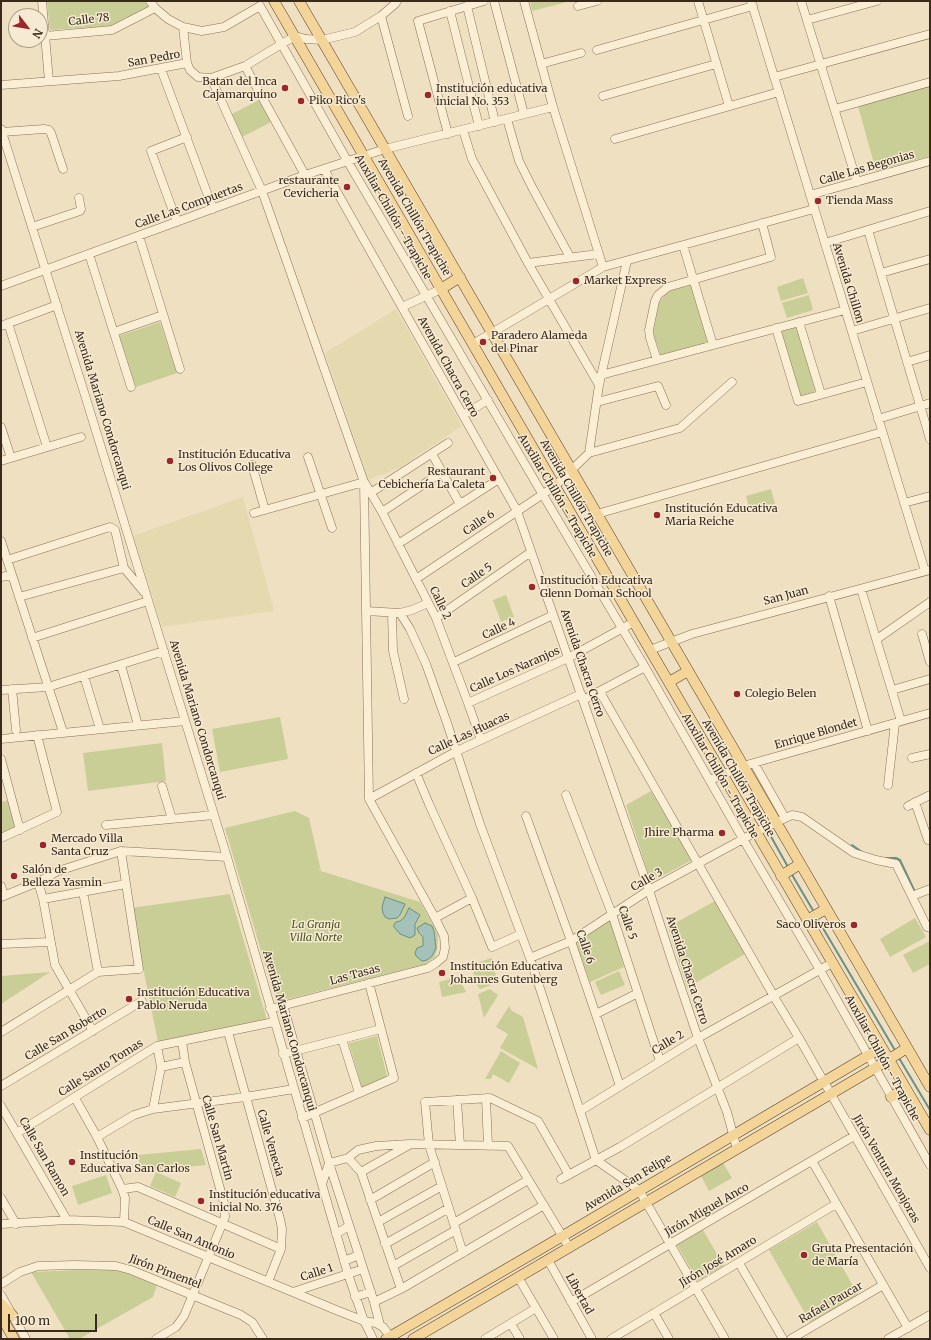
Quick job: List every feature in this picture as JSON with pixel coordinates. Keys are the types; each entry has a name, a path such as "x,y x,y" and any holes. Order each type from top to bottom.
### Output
{"main road":[{"name":"Avenida Chillón Trapiche","path":"274,1 781,876 930,1130"},
{"name":"Avenida Chillón Trapiche","path":"299,1 743,766 780,820 800,864 929,1084"},
{"path":"441,289 460,277"},
{"path":"669,682 688,671"},
{"path":"781,876 800,864"},
{"path":"807,920 826,909"},
{"name":"Avenida San Felipe","path":"390,1338 881,1048"},
{"path":"390,1338 416,1339 518,1277 907,1048"},
{"path":"891,1097 905,1088"},
{"path":"1,1304 13,1316"},
{"path":"1,1316 14,1339"}],"street":[{"path":"150,1 155,8 168,19 182,27 187,63"},
{"path":"397,1 381,16 355,32 322,40 306,39 295,36 245,66 211,78 262,191 364,482 369,799 435,918 472,898"},
{"path":"448,134 418,21 484,1"},
{"path":"494,1 524,114"},
{"path":"524,1 553,107 603,267"},
{"path":"578,6 597,1"},
{"path":"698,1 729,106"},
{"path":"801,1 857,182"},
{"path":"807,20 848,5 876,1"},
{"path":"597,50 752,3"},
{"name":"Avenida Chillon","path":"752,3 882,432 927,571"},
{"name":"Auxiliar Chillón - Trapiche","path":"182,27 202,31 224,27 260,6 426,296 623,628 743,839 820,970 930,1165"},
{"path":"468,6 495,122"},
{"name":"Calle 78","path":"48,36 112,30 155,8"},
{"path":"450,11 479,126"},
{"path":"381,16 408,116"},
{"path":"774,77 930,34"},
{"path":"46,48 49,81"},
{"path":"541,64 581,53"},
{"name":"San Pedro","path":"1,85 119,76 187,63 190,70 198,77 205,79 211,78"},
{"path":"603,96 716,64"},
{"path":"245,66 305,175"},
{"path":"161,69 213,209"},
{"path":"835,109 930,82"},
{"path":"615,139 779,92"},
{"name":"Calle Las Compuertas","path":"1,286 305,175 385,149 553,107"},
{"path":"507,119 519,161 570,257"},
{"path":"1,130 44,128 49,130 63,168"},
{"name":"Avenida Mariano Condorcanqui","path":"1,130 46,270 227,857 321,1185 355,1297 372,1339"},
{"path":"463,130 472,159 528,263 599,385"},
{"path":"177,222 151,150 187,137"},
{"name":"Calle Las Begonias","path":"810,195 930,161"},
{"name":"Avenida Chacra Cerro","path":"324,170 517,511 649,890 698,1038 718,1087 737,1149"},
{"path":"32,227 80,211 79,198"},
{"path":"473,344 603,267 814,209"},
{"path":"825,243 930,211"},
{"path":"657,360 649,330 655,300 658,295 668,287 772,257 762,224"},
{"path":"868,230 930,439"},
{"path":"139,236 180,369"},
{"path":"683,245 713,345"},
{"path":"89,254 131,387"},
{"path":"528,263 598,254"},
{"path":"881,273 930,258"},
{"path":"627,261 599,385 589,453 680,428 732,382"},
{"path":"402,307 441,289"},
{"path":"47,447 5,324 57,306"},
{"path":"852,331 930,308"},
{"path":"601,375 845,310"},
{"path":"114,332 163,315"},
{"path":"799,322 821,394"},
{"path":"776,328 798,401 867,382"},
{"path":"907,362 930,355"},
{"path":"597,402 658,386 666,405"},
{"path":"463,415 488,400"},
{"path":"878,419 930,403"},
{"path":"1,427 11,458"},
{"path":"596,514 882,432"},
{"path":"1,461 81,437"},
{"path":"375,490 448,443"},
{"name":"Calle 6","path":"416,580 543,495 555,486 589,453"},
{"path":"432,454 460,504"},
{"path":"308,457 332,528"},
{"path":"252,465 264,510"},
{"path":"382,512 442,472"},
{"path":"398,544 499,479"},
{"path":"254,513 364,482"},
{"name":"Calle 2","path":"364,482 382,512 436,618 454,662 481,740"},
{"path":"904,503 930,496"},
{"path":"7,560 110,527 115,530 124,568 147,598 32,638"},
{"path":"1,541 62,732"},
{"name":"Calle 5","path":"436,618 531,552"},
{"path":"19,596 124,568"},
{"name":"San Juan","path":"650,650 670,641 707,629 927,571"},
{"path":"1,576 12,575"},
{"path":"861,589 892,690 898,722 888,785"},
{"path":"829,596 868,731"},
{"path":"877,639 930,602"},
{"path":"366,611 400,613 412,610 428,603"},
{"path":"392,613 393,651 404,699"},
{"path":"400,613 410,629 426,664 457,751 480,824 530,958 596,1160 639,1190 725,1339"},
{"name":"Calle 4","path":"454,662 553,615"},
{"name":"Calle Los Naranjos","path":"468,703 568,658 634,622"},
{"path":"922,634 930,662"},
{"path":"1,690 48,687 164,651"},
{"path":"121,665 138,725"},
{"name":"Calle Las Huacas","path":"369,799 457,751 582,697 600,692 645,667"},
{"path":"84,676 100,729"},
{"path":"892,690 930,679"},
{"path":"12,690 16,730"},
{"name":"Jirón Ventura Monjoras","path":"600,692 930,1268"},
{"name":"Enrique Blondet","path":"710,780 743,766 930,713"},
{"path":"1,738 185,721"},
{"path":"1,838 58,812 38,735"},
{"path":"912,758 930,754"},
{"path":"1,759 20,830"},
{"path":"754,763 780,820 792,816 802,817 854,853 896,864 927,927 930,928"},
{"path":"416,773 472,898 492,947 521,934"},
{"path":"162,786 172,819"},
{"name":"Calle 5","path":"566,794 612,914 660,1061"},
{"path":"928,840 912,804 930,794"},
{"path":"106,825 214,815"},
{"name":"Calle 6","path":"526,816 571,941 620,1086"},
{"name":"Calle 3","path":"530,958 571,941 649,890 780,820"},
{"path":"1,886 2,896 38,882 58,871 121,851 227,857"},
{"path":"1,1032 98,972 139,970 121,851"},
{"path":"38,882 43,899 55,965 93,1030"},
{"path":"43,899 126,884"},
{"path":"912,896 930,889"},
{"path":"83,892 98,972"},
{"name":"Las Tasas","path":"270,1009 428,968 443,957 445,948 444,936 435,918"},
{"path":"1,944 50,942"},
{"name":"Calle 2","path":"580,1111 698,1038 832,963"},
{"path":"302,1118 394,1078 369,983"},
{"path":"596,1014 638,993"},
{"name":"Calle San Roberto","path":"1,1086 142,1000"},
{"name":"Avenida Mariano Condorcanqui","path":"283,1005 314,1113 380,1325"},
{"name":"Calle Santo Tomas","path":"17,1133 157,1046 274,1022"},
{"path":"283,1054 381,1029"},
{"name":"Calle Venecia","path":"228,1032 282,1229 281,1249 268,1282"},
{"path":"561,1179 620,1147 799,1038"},
{"path":"342,1039 359,1093"},
{"name":"Calle San Martin","path":"158,1339 180,1322 186,1312 225,1217 224,1203 185,1062 182,1042"},
{"path":"153,1109 161,1067 157,1046"},
{"path":"161,1067 185,1062"},
{"path":"97,1137 134,1115 153,1109 294,1089"},
{"path":"75,1098 97,1137 122,1189 125,1198 124,1222"},
{"path":"486,1098 488,1146"},
{"path":"463,1253 429,1145 425,1102 490,1098 538,1121 569,1175"},
{"path":"457,1100 460,1145"},
{"name":"Calle San Ramon","path":"1,1106 67,1220"},
{"name":"Jirón Miguel Anco","path":"571,1302 854,1136"},
{"path":"361,1172 410,1144"},
{"path":"314,1159 348,1158 358,1150 376,1146 410,1144 508,1146 569,1247"},
{"path":"348,1158 361,1172 401,1289"},
{"path":"321,1185 328,1159"},
{"path":"812,1161 908,1328"},
{"path":"370,1200 435,1162"},
{"path":"393,1266 528,1180"},
{"path":"378,1222 442,1186"},
{"path":"122,1189 138,1187 281,1249"},
{"path":"1,1198 16,1224"},
{"path":"329,1211 342,1203"},
{"name":"Jirón José Amaro","path":"611,1339 836,1204"},
{"path":"374,1302 401,1289 544,1205"},
{"path":"386,1244 449,1208"},
{"name":"Calle San Antonio","path":"1,1224 67,1220 124,1222 292,1292 364,1320"},
{"path":"336,1234 349,1226"},
{"path":"344,1261 359,1255"},
{"name":"Libertad","path":"548,1260 592,1339"},
{"path":"739,1263 782,1339"},
{"name":"Jirón Pimentel","path":"1,1284 20,1272 38,1266 75,1264 110,1265 131,1270 194,1295 248,1319 256,1327 263,1339"},
{"name":"Calle 1","path":"292,1292 363,1269"},
{"path":"518,1277 554,1339"},
{"name":"Rafael Paucar","path":"791,1339 883,1285"},
{"path":"355,1297 370,1292"},
{"path":"1,1295 26,1339"},
{"path":"485,1339 536,1308"},
{"path":"654,1313 669,1339"},
{"path":"888,1339 930,1315"},
{"path":"364,1320 380,1325 390,1338"},
{"path":"511,1324 520,1339"}],"shaded area":[{"path":"396,309 462,426 401,467 368,480 325,353"},
{"path":"243,497 274,611 162,627 133,536"}],"green space":[{"path":"47,1 145,1 148,7 110,26 50,30"},
{"path":"530,1 566,1 567,2 532,11"},
{"path":"930,86 930,156 876,171 858,106"},
{"path":"259,100 271,122 242,137 232,114"},
{"path":"803,278 808,293 781,301 777,287"},
{"path":"691,285 708,343 661,356 654,336 659,303 666,294 672,290"},
{"path":"809,295 813,310 787,318 782,303"},
{"path":"160,322 177,373 136,387 119,336"},
{"path":"797,325 817,391 799,396 779,331"},
{"path":"771,489 775,504 750,511 746,496"},
{"path":"506,595 514,617 501,622 493,600"},
{"path":"280,717 288,759 220,772 212,729"},
{"path":"162,743 166,781 88,791 83,753"},
{"path":"651,791 692,860 651,882 626,805"},
{"path":"10,800 17,827 1,835 1,802"},
{"name":"La Granja Villa Norte","path":"295,811 309,818 321,871 420,902 438,935 437,951 434,958 426,964 276,1002 225,828"},
{"path":"230,894 267,1020 158,1042 131,908"},
{"path":"715,901 745,954 687,988 668,927"},
{"path":"915,918 926,937 890,957 880,939"},
{"path":"610,920 624,967 590,982 576,942"},
{"path":"930,941 930,964 913,973 903,955"},
{"path":"492,958 496,976 489,986 480,989 475,983 472,964"},
{"path":"619,971 625,985 601,995 595,982"},
{"path":"50,972 1,1004 1,976"},
{"path":"458,977 466,992 442,997 439,982"},
{"path":"490,989 498,995 484,1018 478,994"},
{"path":"509,1006 512,1011 523,1017 538,1069 500,1048 508,1034 496,1027"},
{"path":"377,1036 387,1076 362,1088 349,1043"},
{"path":"501,1051 520,1063 509,1083 493,1074 491,1079 485,1079"},
{"path":"201,1149 206,1165 140,1172 138,1155"},
{"path":"723,1163 732,1178 709,1191 701,1176"},
{"path":"156,1172 181,1183 175,1197 150,1186"},
{"path":"106,1175 112,1193 78,1205 72,1186"},
{"path":"817,1222 858,1295 810,1322 769,1250"},
{"path":"703,1230 724,1266 698,1281 677,1245"},
{"path":"107,1269 128,1273 157,1285 153,1297 79,1339 70,1339 31,1272"}],"water":[{"path":"385,897 405,904 397,918 389,919 385,917 382,907"},
{"path":"409,908 420,915 415,924 415,935 410,938 400,934 394,927 396,922 404,918"},
{"path":"425,923 432,926 436,948 432,956 427,960 422,961 416,956 415,953 417,948 423,946 423,937 417,928"}],"waterway":[{"path":"769,833 788,867"},
{"path":"852,845 862,852"},
{"path":"885,858 896,858 900,860 915,892"},
{"path":"791,873 814,912"},
{"path":"817,918 896,1052"},
{"path":"899,1058 930,1110"}],"place":[{"name":"Batan del Inca Cajamarquino","path":"285,88"},
{"name":"Institución educativa inicial No. 353","path":"428,95"},
{"name":"Piko Rico's","path":"301,101"},
{"name":"restaurante Cevicheria","path":"347,187"},
{"name":"Tienda Mass","path":"818,201"},
{"name":"Market Express","path":"576,281"},
{"name":"Paradero Alameda del Pinar","path":"483,342"},
{"name":"Institución Educativa Los Olivos College","path":"170,461"},
{"name":"Restaurant Cebichería La Caleta","path":"493,478"},
{"name":"Institución Educativa Maria Reiche","path":"657,515"},
{"name":"Institución Educativa Glenn Doman School","path":"532,587"},
{"name":"Colegio Belen","path":"737,694"},
{"name":"Jhire Pharma","path":"722,833"},
{"name":"Mercado Villa Santa Cruz","path":"43,845"},
{"name":"Salón de Belleza Yasmin","path":"14,876"},
{"name":"Saco Oliveros","path":"854,925"},
{"name":"Institución Educativa Johannes Gutenberg","path":"442,973"},
{"name":"Institución Educativa Pablo Neruda","path":"129,999"},
{"name":"Institución Educativa San Carlos","path":"72,1162"},
{"name":"Institución educativa inicial No. 376","path":"201,1201"},
{"name":"Gruta Presentación de María","path":"804,1255"}]}
